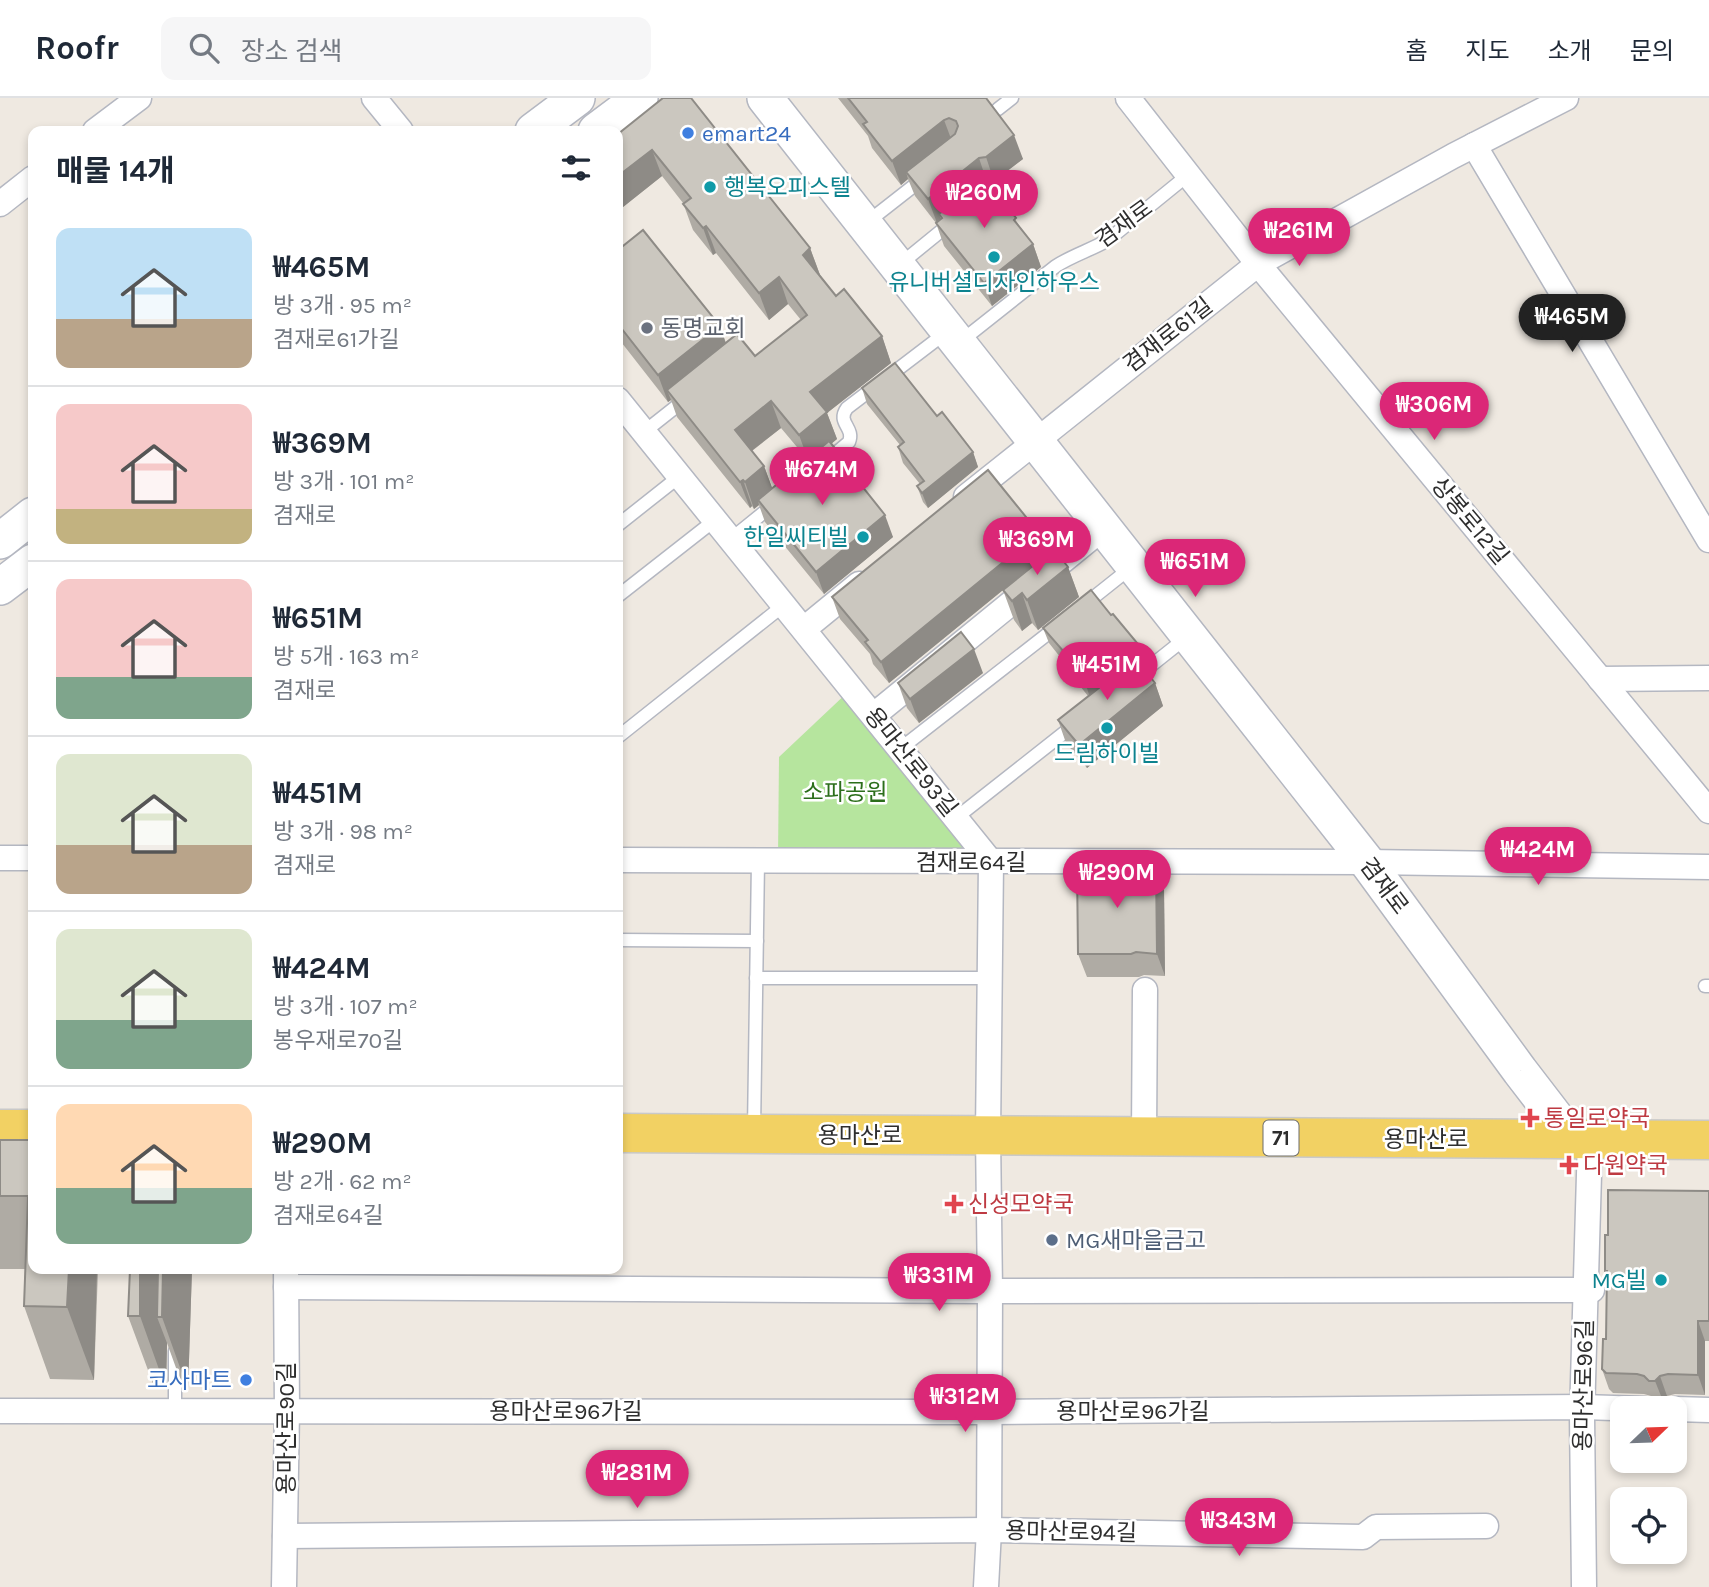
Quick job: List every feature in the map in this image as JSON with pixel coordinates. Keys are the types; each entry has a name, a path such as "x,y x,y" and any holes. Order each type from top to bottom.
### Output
{"main road":[{"path":"540,126 577,98"},
{"path":"603,126 639,98"},
{"name":"겸재로","path":"765,98 1367,862 1520,1070 1582,1140"},
{"path":"0,541 28,519"},
{"path":"0,587 28,566"},
{"path":"0,1129 28,1129"},
{"name":"용마산로","path":"623,1133 1709,1140"}],"street":[{"path":"102,126 139,98"},
{"path":"374,98 397,126"},
{"name":"겸재로61길","path":"1034,441 1258,264 1474,145 1566,98"},
{"name":"상봉로12길","path":"1137,101 1188,175 1258,264 1709,811"},
{"path":"1474,145 1709,540"},
{"path":"0,204 28,182"},
{"name":"용마산로93길","path":"627,417 680,476 991,862"},
{"path":"943,515 1034,441"},
{"path":"874,715 1103,528"},
{"path":"804,629 879,568"},
{"path":"1600,679 1709,678"},
{"path":"0,858 28,858"},
{"name":"겸재로64길","path":"623,860 1367,862 1709,867"},
{"path":"988,1135 991,862"},
{"path":"1144,1137 1145,989"},
{"name":"용마산로94길","path":"986,1587 989,1530 988,1135"},
{"name":"용마산로96길","path":"1582,1140 1589,1290 1583,1408 1584,1587"},
{"path":"286,1278 990,1291 1589,1290"},
{"name":"용마산로90길","path":"284,1587 286,1278"},
{"name":"용마산로96가길","path":"0,1411 989,1412 1610,1408"},
{"path":"1687,1409 1709,1410"},
{"name":"용마산로94길","path":"989,1530 1363,1537 1376,1527 1486,1525"},
{"path":"285,1536 989,1530"}],"lane":[{"path":"998,109 1012,98"},
{"path":"864,225 937,167"},
{"name":"겸재로","path":"817,469 851,438 843,418 847,408 1071,256 1108,240 1188,175"},
{"path":"897,266 961,215"},
{"name":"용마산로93길","path":"627,417 698,389"},
{"path":"623,521 680,476"},
{"path":"731,539 785,495"},
{"path":"623,592 715,520"},
{"path":"1075,612 1133,566"},
{"path":"623,733 784,605"},
{"path":"900,749 1064,621"},
{"path":"1120,690 1189,636"},
{"path":"956,818 1087,715"},
{"path":"754,1134 758,861"},
{"path":"623,940 757,941"},
{"path":"756,978 990,978"},
{"path":"175,1410 176,1343"}],"green space":[{"name":"소파공원","path":"850,690 986,859 778,858 779,757"}],"building":[{"path":"663,98 691,98 810,248 803,255 836,296 844,289 882,336 810,392 827,412 799,435 771,401 735,430 764,466 745,482 740,482 667,390 737,334 755,356 807,315 779,277 759,293 706,226 703,228 683,204 691,198 652,150 623,172 623,130"},
{"path":"848,98 986,98 1014,135 986,157 979,158 928,199 906,172 955,134 958,126 956,121 949,118 944,120 892,161 863,124 867,122"},
{"name":"유니버셜디자인하우스","path":"985,177 1033,244 984,283 936,223 942,218 939,214"},
{"path":"643,230 720,326 658,375 623,330 623,246"},
{"path":"895,363 937,416 942,412 973,452 922,493 917,486 924,481 898,447 904,442 862,388"},
{"path":"829,441 885,515 816,572 758,500"},
{"path":"988,470 1039,533 881,662 865,642 868,640 832,597"},
{"path":"1054,549 1068,567 1027,600 1022,593 1012,601 1003,590"},
{"path":"1091,590 1138,644 1086,685 1062,655 1065,653 1043,628"},
{"path":"961,632 974,649 910,699 898,683"},
{"path":"1136,659 1155,683 1079,745 1058,720"},
{"path":"1156,866 1157,954 1078,954 1077,867"},
{"path":"0,1140 28,1140 28,1196 0,1196"},
{"path":"1608,1190 1709,1191 1709,1321 1698,1321 1698,1375 1668,1374 1649,1381 1637,1374 1606,1373 1602,1369 1603,1339 1606,1339 1605,1235 1608,1235"},
{"path":"28,1196 28,1274 69,1274 67,1307 24,1306"},
{"path":"130,1274 140,1274 140,1316 128,1316"},
{"path":"158,1274 163,1274 162,1317 157,1317"}],"place":[{"name":"emart24","path":"688,133"},
{"name":"행복오피스텔","path":"710,187"},
{"name":"유니버셜디자인하우스","path":"994,257"},
{"name":"동명교회","path":"647,328"},
{"name":"한일씨티빌","path":"863,537"},
{"name":"드림하이빌","path":"1107,728"},
{"name":"통일로약국","path":"1530,1118"},
{"name":"다원약국","path":"1569,1165"},
{"name":"신성모약국","path":"954,1204"},
{"name":"MG새마을금고","path":"1052,1240"},
{"name":"MG빌","path":"1661,1280"},
{"name":"코사마트","path":"246,1380"}]}
